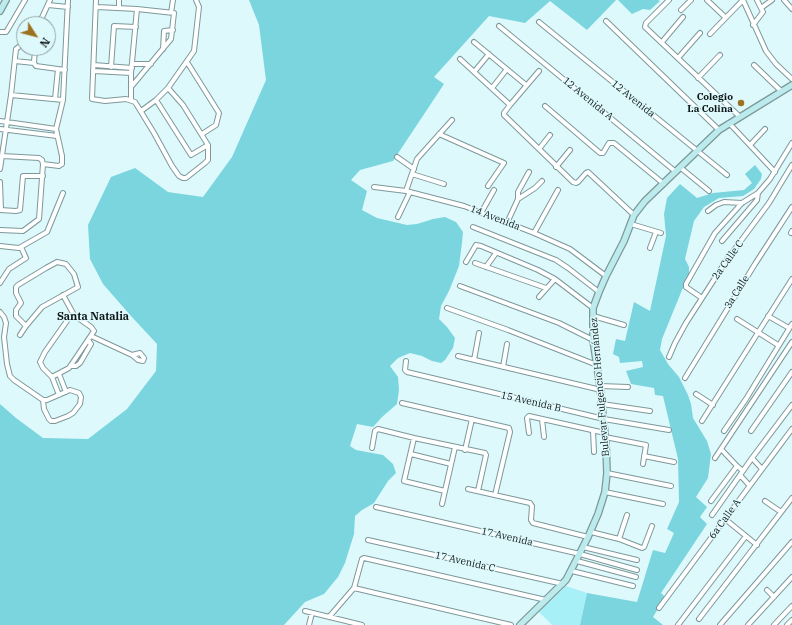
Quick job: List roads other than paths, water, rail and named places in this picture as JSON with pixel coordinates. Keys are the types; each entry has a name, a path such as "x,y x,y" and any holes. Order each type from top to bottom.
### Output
{"street":[{"path":"0,11 6,0"},
{"path":"0,32 6,32 25,0"},
{"path":"43,16 50,0"},
{"path":"44,164 58,166 62,164 62,156 56,129 63,100 68,0"},
{"path":"96,0 97,7 93,100 105,101 126,99 135,102 172,166 179,176 186,178 208,160 208,145 183,105 168,88"},
{"path":"119,0 119,8"},
{"path":"171,13 173,0"},
{"path":"141,110 156,100 168,88 194,52 196,46 199,7 196,0"},
{"path":"669,0 646,23 645,27 739,116"},
{"path":"681,10 691,0"},
{"path":"707,0 725,17"},
{"path":"710,34 743,0 762,44 771,58 792,79"},
{"path":"757,0 762,10"},
{"path":"754,25 762,10 772,0"},
{"path":"784,0 792,9"},
{"path":"48,5 68,7"},
{"path":"97,7 175,13 172,39 131,87"},
{"path":"131,100 132,66 137,9"},
{"path":"662,42 683,17"},
{"path":"606,21 719,130"},
{"name":"12 Avenida","path":"539,22 727,175"},
{"path":"111,67 114,26 136,27"},
{"name":"12 Avenida A","path":"499,26 679,170 709,191"},
{"path":"163,50 164,31 173,30"},
{"path":"678,58 700,34"},
{"path":"474,42 526,85"},
{"path":"0,169 16,49"},
{"path":"474,72 489,54"},
{"path":"698,78 720,55"},
{"path":"34,56 34,63"},
{"path":"460,59 510,105"},
{"path":"15,61 34,63 37,67 65,70"},
{"path":"187,62 218,111 216,125 202,134"},
{"path":"94,65 111,67 151,64"},
{"path":"754,65 781,91"},
{"path":"55,99 58,69"},
{"path":"492,88 507,69"},
{"path":"94,71 132,73"},
{"path":"538,71 510,105 504,115 573,182 576,183 586,173 590,173 634,215"},
{"name":"Bulevar Fulgencio Hernández","path":"520,625 563,584 572,571 600,509 605,492 607,474 604,419 592,316 599,292 624,241 634,215 645,201 719,130 739,116 792,85"},
{"path":"11,95 63,100"},
{"path":"156,100 191,155 208,145"},
{"path":"545,106 600,153 603,152 609,143 614,143 664,184"},
{"path":"398,217 408,191 417,159 452,120"},
{"path":"0,121 56,129"},
{"path":"729,123 775,172"},
{"path":"0,129 57,136"},
{"path":"750,145 765,129"},
{"path":"439,134 504,163 488,186"},
{"path":"539,149 550,135"},
{"path":"702,298 686,287 686,284 715,233 742,203 758,193 775,172 792,144"},
{"path":"556,167 570,150"},
{"path":"0,230 23,231 38,222 40,217 44,164 39,158 2,156"},
{"path":"397,157 414,169"},
{"name":"2a Calle C","path":"669,357 686,323 702,298 726,261 769,203 792,166"},
{"path":"507,223 518,199 518,192 530,172"},
{"path":"412,174 444,184"},
{"path":"0,182 0,210 16,211 20,210 23,176 43,176"},
{"path":"518,199 535,188 542,181"},
{"name":"14 Avenida","path":"374,187 408,191 464,206 534,233 570,249 606,276"},
{"path":"481,213 494,190"},
{"path":"534,233 558,190"},
{"path":"0,246 15,248 21,247 47,232 63,193"},
{"path":"722,241 758,200 758,193"},
{"path":"708,211 716,205 724,202 742,203"},
{"name":"3a Calle","path":"684,378 792,207"},
{"path":"631,224 661,233"},
{"path":"473,227 556,260 599,292"},
{"path":"650,248 656,232"},
{"path":"466,262 476,245 482,246 555,279 594,308"},
{"path":"0,283 9,269 26,258 21,247"},
{"path":"486,267 496,252"},
{"path":"20,335 40,308 77,288 78,285 74,274 64,262 52,264 18,285 16,290 21,302 15,313 26,326"},
{"path":"475,263 546,288"},
{"path":"539,297 555,279"},
{"path":"702,421 792,279"},
{"path":"460,286 559,323 594,340"},
{"path":"52,377 71,366 80,364 91,344 90,338 94,331 93,328 74,315 63,295"},
{"path":"447,308 597,365"},
{"path":"0,312 6,323 4,337 5,351 10,376 18,384 43,400 47,400 66,392 74,391 79,393 81,397 80,404 73,413 60,420 51,421 44,409 43,400"},
{"path":"59,395 52,377 41,366 40,362 69,318 74,315"},
{"path":"592,316 624,325"},
{"path":"768,316 789,328"},
{"path":"737,319 778,345"},
{"path":"724,431 746,399 792,324"},
{"path":"474,360 479,333"},
{"path":"90,338 132,355"},
{"path":"715,458 792,342"},
{"path":"503,367 507,344"},
{"path":"458,356 600,388 628,387"},
{"name":"15 Avenida B","path":"406,361 405,370 407,372 604,419 669,430"},
{"path":"752,431 792,372"},
{"path":"59,374 66,392"},
{"path":"696,394 713,405"},
{"path":"402,403 509,428 510,432 495,495"},
{"path":"602,404 650,411"},
{"path":"712,515 792,405"},
{"path":"529,433 527,418 529,416 593,430 605,435 646,445 643,464"},
{"path":"465,450 472,419"},
{"path":"542,419 544,437"},
{"path":"372,448 375,431 378,429 455,448 485,453 486,455 478,491"},
{"name":"6a Calle A","path":"659,608 792,429"},
{"path":"593,430 594,452"},
{"path":"414,438 404,478 405,481 445,491"},
{"path":"442,504 455,448"},
{"path":"722,449 737,466 744,471"},
{"path":"411,454 451,464"},
{"path":"644,456 674,462"},
{"path":"752,458 762,469"},
{"path":"711,501 737,466"},
{"path":"607,474 671,486"},
{"path":"740,475 750,485"},
{"path":"468,489 530,503 532,506 531,520 533,523 618,539 642,548 644,547 652,526"},
{"path":"605,492 663,504"},
{"path":"700,619 792,498"},
{"path":"765,501 781,512"},
{"name":"17 Avenida","path":"376,507 580,554 637,570"},
{"path":"618,539 627,514"},
{"path":"725,519 757,545"},
{"path":"678,625 746,536"},
{"name":"17 Avenida C","path":"368,540 563,584"},
{"path":"720,625 792,542"},
{"path":"584,547 637,560"},
{"path":"329,617 354,588 362,559 364,558 546,600"},
{"path":"576,561 636,577"},
{"path":"572,571 633,586"},
{"path":"748,625 792,577"},
{"path":"354,588 511,625"},
{"path":"767,590 774,597"},
{"path":"774,625 792,606"},
{"path":"305,611 362,625"},
{"path":"309,625 312,613"},
{"path":"787,625 792,620"}],"place":[{"name":"Colegio La Colina","path":"741,103"}],"district":[{"name":"Santa Natalia","path":"93,317"}]}
